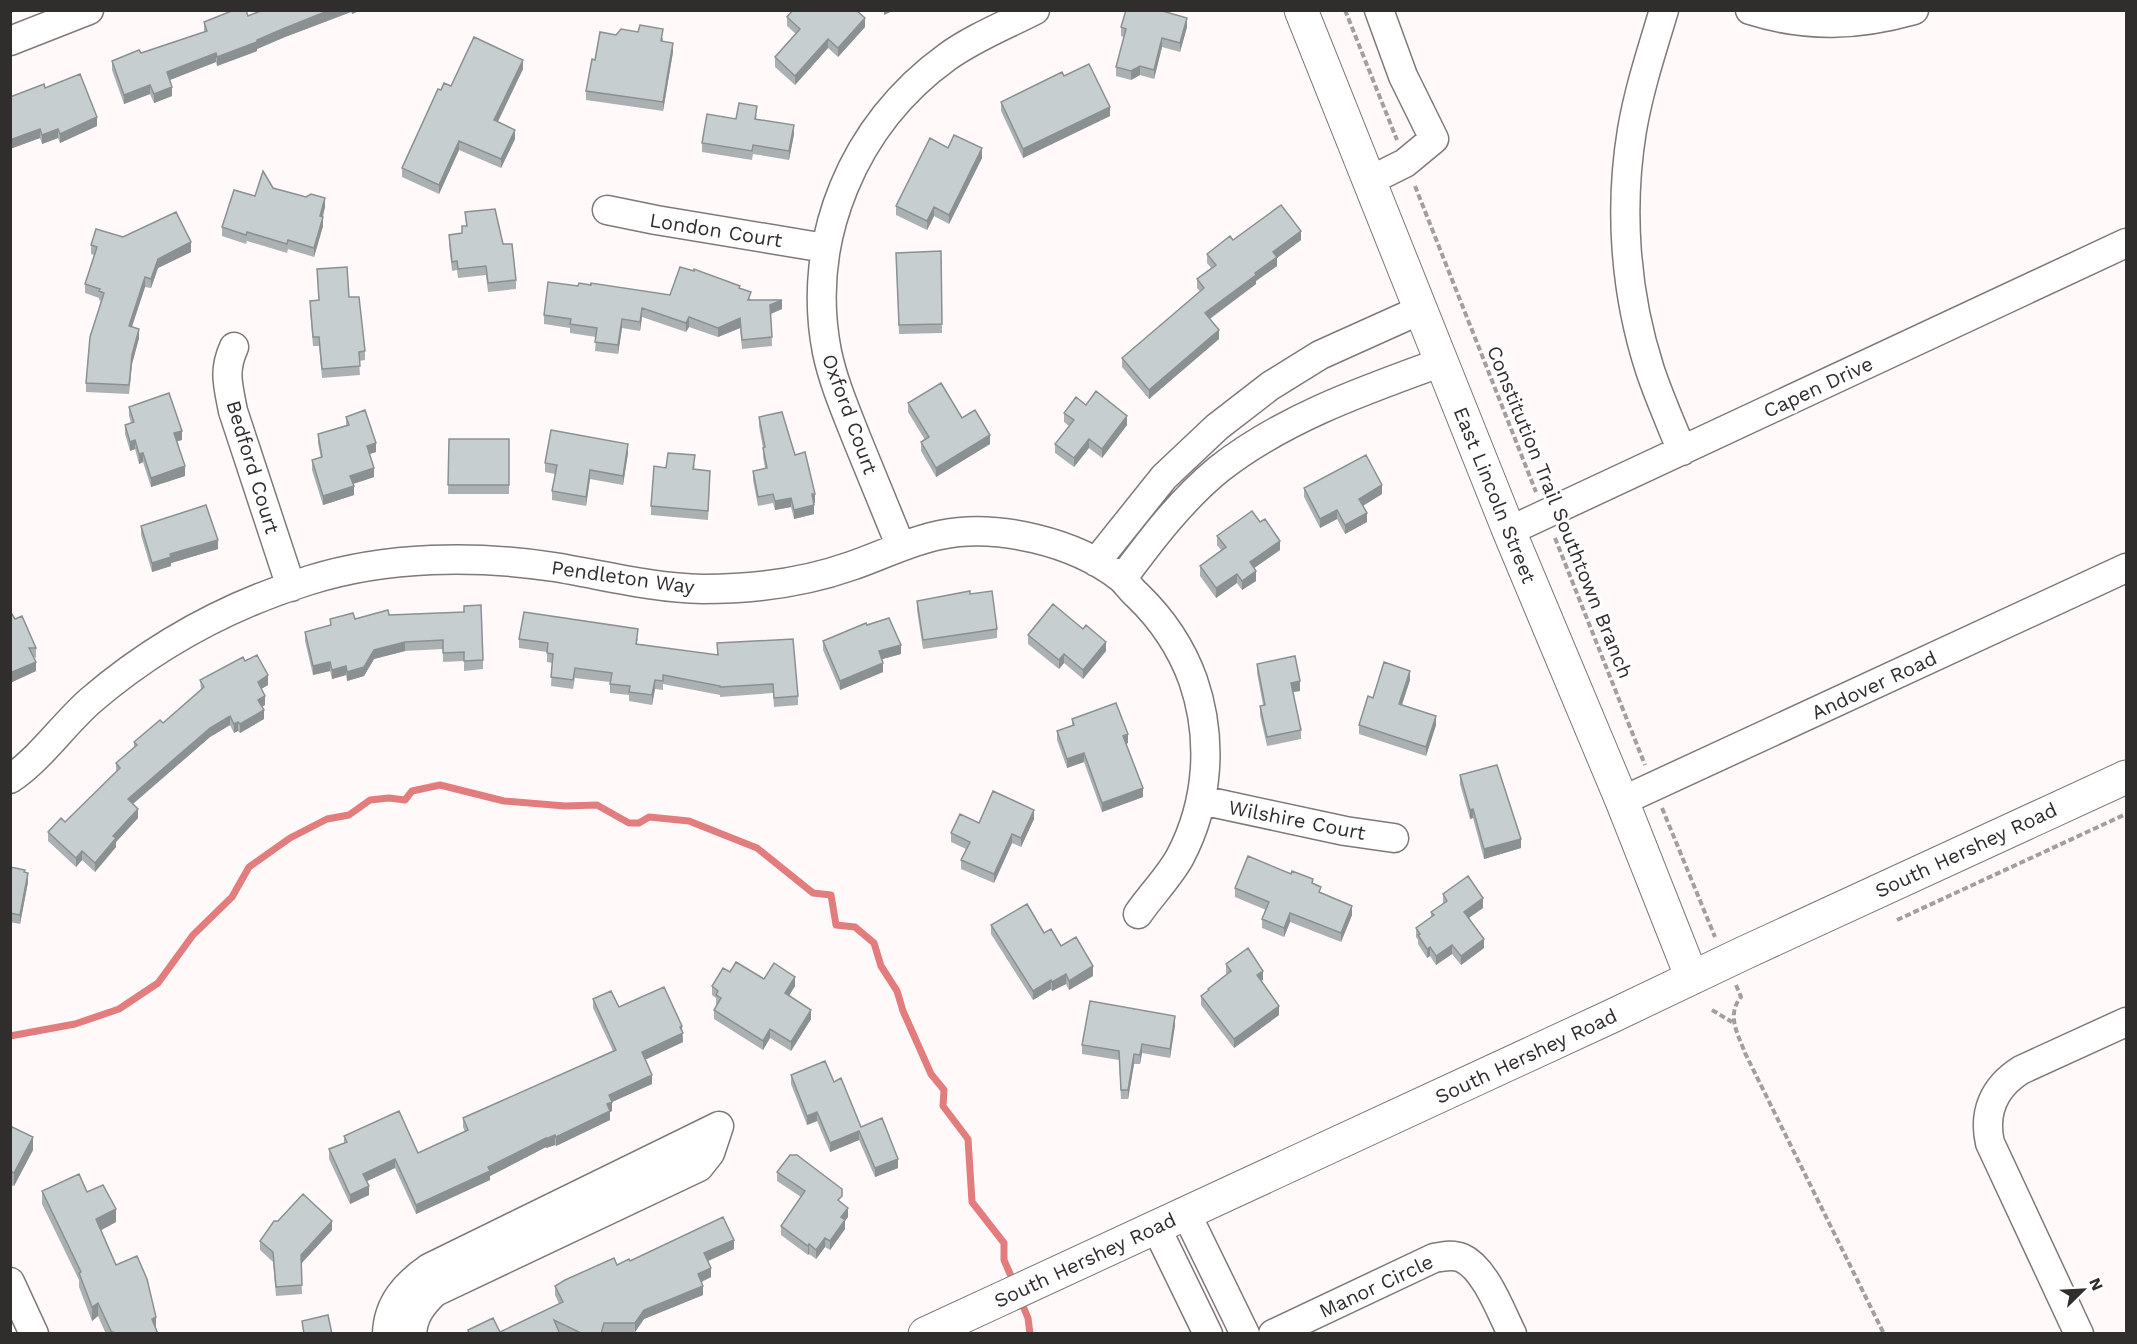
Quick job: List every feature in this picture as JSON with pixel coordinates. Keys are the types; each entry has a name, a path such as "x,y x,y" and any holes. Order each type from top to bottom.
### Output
{"main road":[{"name":"East Lincoln Street","path":"1301,10 1509,531 1622,801 1692,978"},
{"name":"South Hershey Road","path":"925,1334 2127,777"}],"street":[{"path":"10,41 89,10"},
{"name":"Oxford Court","path":"901,547 838,393 827,353 823,327 822,277 825,248 832,218 845,182 865,143 912,85 947,57 1035,10"},
{"path":"1369,182 1405,163 1434,139 1402,76 1379,10"},
{"path":"1664,10 1643,81 1632,130 1626,178 1625,232 1630,288 1642,344 1650,371 1682,451"},
{"path":"1750,10 1767,16 1829,24 1851,23 1914,10"},
{"name":"London Court","path":"607,210 825,248"},
{"name":"Capen Drive","path":"1509,531 2127,243"},
{"path":"1096,562 1164,477 1216,427 1270,386 1320,355 1420,310"},
{"name":"Bedford Court","path":"234,346 227,362 228,386 233,411 291,587"},
{"path":"1122,579 1150,541 1193,493 1243,451 1289,424 1442,362"},
{"name":"Pendleton Way","path":"10,778 37,756 86,705 141,661 170,642 229,612 312,579 364,568 442,560 505,562 552,567 674,588 732,589 794,581 849,567 940,535 965,531 1003,532 1047,543 1096,562 1122,579 1158,616 1185,660 1194,682 1203,717 1205,741 1205,776 1201,800 1179,859 1138,914"},
{"name":"Andover Road","path":"1622,801 2127,568"},
{"name":"Wilshire Court","path":"1201,800 1345,831 1394,838"},
{"path":"2079,1334 1990,1143 1987,1117 1990,1104 2008,1078 2127,1022"},
{"path":"412,1334 416,1314 424,1302 462,1266 594,1202"},
{"path":"1186,1213 1245,1334"},
{"path":"1156,1227 1208,1334"},
{"name":"Manor Circle","path":"1273,1334 1434,1257 1448,1255 1462,1258 1481,1274 1512,1334"},
{"path":"387,1334 388,1320 404,1288 429,1268 462,1266"},
{"path":"10,1282 34,1334"}],"path":[{"name":"Constitution Trail Southtown Branch","path":"1345,10 1653,787 1741,997 1733,1008 1733,1022"},
{"name":"South Hershey Road","path":"1897,920 2127,814"},
{"path":"1712,1010 1733,1022 1745,1053 1884,1334"}],"building":[{"path":"234,10 246,10 248,16 263,10 330,10 257,40 257,42 217,57 216,53 167,72 172,87 154,94 150,85 124,95 112,61 139,50 141,53 207,31 204,22"},
{"path":"793,10 856,10 865,18 838,48 828,39 795,76 775,57 800,29 787,17"},
{"path":"1126,10 1159,10 1187,18 1180,43 1162,38 1154,70 1140,66 1131,71 1116,67 1126,29 1121,27"},
{"path":"640,25 663,29 661,41 673,43 663,102 586,91 600,32 616,35 621,29 638,32"},
{"path":"474,37 523,60 494,120 515,130 501,159 459,141 439,185 402,168 438,89 441,90 444,83 451,86"},
{"path":"1089,64 1110,107 1023,149 1001,102 1062,72 1064,76"},
{"path":"80,74 97,117 60,134 58,129 42,135 40,129 10,140 10,97 44,84 45,88"},
{"path":"739,103 757,106 755,119 794,125 789,151 753,145 752,151 702,143 707,114 736,119"},
{"path":"954,135 982,148 949,215 934,207 927,221 896,206 930,138 948,148"},
{"path":"263,171 273,188 306,197 311,194 325,198 320,216 323,217 314,248 288,240 287,244 247,232 246,235 222,227 234,190 255,196"},
{"path":"1281,205 1301,231 1273,252 1277,257 1255,273 1256,275 1205,313 1219,330 1149,390 1122,358 1204,288 1197,279 1216,265 1207,254 1230,236 1233,240"},
{"path":"495,209 503,244 512,244 516,280 488,283 486,266 458,269 457,261 452,262 449,235 462,233 462,226 467,226 465,212"},
{"path":"176,212 191,242 158,259 151,279 145,277 129,326 139,329 132,355 129,385 86,383 90,337 104,293 99,291 100,289 85,284 97,247 91,245 96,229 123,237"},
{"path":"941,251 942,324 899,325 896,253"},
{"path":"347,267 349,297 359,297 365,351 359,352 360,366 322,369 319,337 313,337 310,301 319,300 317,269"},
{"path":"680,267 694,271 694,269 740,286 739,288 751,292 748,300 782,300 770,305 772,337 742,340 740,318 718,328 689,317 686,323 642,308 640,322 622,319 618,345 595,342 597,328 570,324 571,319 544,315 548,282 578,286 579,283 591,285 591,283 670,295"},
{"path":"941,383 962,418 975,410 990,435 936,468 921,442 929,437 908,403"},
{"path":"1096,391 1127,416 1102,449 1089,439 1074,458 1055,444 1074,420 1064,413 1076,397 1086,405"},
{"path":"169,393 182,431 174,433 185,466 151,478 143,453 139,454 135,440 130,442 125,425 134,422 129,407"},
{"path":"365,410 376,443 367,446 374,468 350,476 354,486 323,496 312,460 322,457 318,434 349,425 346,417"},
{"path":"782,412 795,455 805,452 815,494 812,494 814,505 794,510 791,498 775,501 773,494 758,497 753,471 767,468 759,417"},
{"path":"551,430 628,444 623,476 590,470 586,497 552,491 557,465 545,463"},
{"path":"449,439 509,439 509,485 448,485"},
{"path":"668,453 695,455 693,469 710,471 708,511 651,506 654,466 666,468"},
{"path":"1366,455 1382,485 1359,499 1367,513 1345,525 1337,510 1320,519 1304,488"},
{"path":"206,505 218,540 170,554 171,557 152,563 141,526"},
{"path":"1252,511 1260,522 1265,519 1280,541 1250,562 1256,571 1242,581 1237,574 1216,588 1200,566 1226,547 1217,536"},
{"path":"970,591 970,594 992,591 997,629 923,640 917,601"},
{"path":"1053,604 1083,629 1086,625 1106,642 1083,670 1064,654 1059,660 1028,635"},
{"path":"481,605 483,660 464,661 464,652 443,653 443,640 405,642 374,650 364,667 347,672 346,666 332,670 330,662 313,666 305,632 331,625 330,619 353,613 355,619 388,610 389,615 464,612 464,606"},
{"path":"10,611 15,619 22,616 36,648 29,648 36,662 10,673"},
{"path":"524,612 638,629 636,644 718,655 717,643 793,639 798,696 774,698 773,684 720,687 663,675 663,681 655,680 652,695 629,692 630,686 610,684 612,673 575,668 573,680 551,677 553,654 547,653 548,643 519,639"},
{"path":"889,618 901,645 879,651 883,663 840,681 823,641 866,623 867,625"},
{"path":"257,655 268,675 258,682 265,696 258,700 264,710 240,724 238,722 234,724 230,716 210,728 128,799 138,809 113,836 116,838 95,863 82,851 76,858 48,832 61,818 65,822 120,768 116,763 137,745 134,742 160,720 163,723 204,687 200,680 243,657 245,661"},
{"path":"1295,656 1300,681 1291,683 1301,730 1267,737 1260,706 1265,705 1257,664"},
{"path":"1384,662 1410,671 1399,704 1436,716 1426,747 1359,725 1368,696 1373,698"},
{"path":"1116,703 1128,734 1123,736 1143,788 1102,803 1084,753 1067,759 1057,731 1074,725 1072,719"},
{"path":"1497,765 1521,839 1484,849 1473,809 1470,810 1460,775"},
{"path":"993,791 1034,810 1021,838 1012,834 994,874 961,860 970,842 951,833 960,814 979,823"},
{"path":"1248,856 1291,874 1292,871 1313,879 1312,883 1321,887 1319,892 1352,906 1341,933 1290,913 1284,928 1262,919 1269,902 1235,888"},
{"path":"10,867 25,870 24,872 28,873 20,915 10,913"},
{"path":"1468,876 1483,898 1464,912 1484,939 1461,956 1452,945 1436,956 1430,947 1427,949 1416,928 1434,915 1431,912 1447,901 1443,894"},
{"path":"1027,904 1044,933 1051,929 1061,946 1076,937 1093,966 1069,981 1066,974 1033,991 991,925"},
{"path":"1248,948 1263,971 1257,975 1279,1006 1234,1039 1201,996 1231,971 1226,964"},
{"path":"736,962 764,979 774,963 795,977 785,993 811,1010 791,1042 770,1029 763,1041 714,1010 721,998 716,995 718,991 712,986 723,968 730,972"},
{"path":"664,987 683,1033 642,1052 652,1075 609,1095 612,1102 607,1104 610,1111 556,1137 555,1135 546,1138 488,1167 490,1171 416,1205 395,1159 363,1174 369,1186 350,1195 329,1149 347,1142 344,1136 399,1111 418,1153 468,1130 463,1118 616,1050 593,999 611,991 619,1007"},
{"path":"1090,1001 1175,1016 1170,1049 1142,1044 1140,1055 1134,1054 1128,1090 1121,1090 1119,1051 1082,1045"},
{"path":"825,1061 834,1082 841,1078 861,1127 882,1118 898,1159 875,1168 859,1131 830,1143 817,1112 807,1116 791,1075"},
{"path":"10,1126 33,1137 14,1173 10,1171"},
{"path":"790,1155 797,1155 842,1189 842,1196 838,1200 848,1208 841,1217 845,1220 830,1241 825,1238 816,1250 781,1226 805,1191 777,1172"},
{"path":"79,1174 87,1192 103,1185 116,1209 96,1219 116,1265 137,1256 147,1279 156,1317 152,1319 158,1334 114,1334 98,1303 92,1307 79,1273 81,1272 42,1191"},
{"path":"303,1194 332,1221 301,1255 302,1285 276,1287 273,1252 260,1241 274,1221 278,1221"},
{"path":"723,1217 734,1240 704,1253 711,1268 698,1274 703,1286 644,1310 635,1323 604,1323 601,1334 583,1334 554,1320 560,1334 469,1334 468,1330 493,1318 500,1332 563,1302 555,1286 565,1280 614,1258 617,1265 629,1259 630,1261"},
{"path":"328,1315 332,1334 304,1334 302,1321"}],"waterway":[{"path":"10,1036 75,1024 119,1009 158,983 193,935 232,897 249,867 290,838 327,819 349,815 370,800 389,798 405,800 412,791 440,785 504,801 565,806 597,805 629,823 639,823 649,817 689,821 757,848 813,893 831,895 836,925 855,927 874,943 881,966 897,991 903,1011 931,1074 944,1090 943,1106 968,1139 972,1202 1004,1243 1004,1260 1014,1283"},
{"path":"1020,1299 1028,1318 1030,1334"}]}
